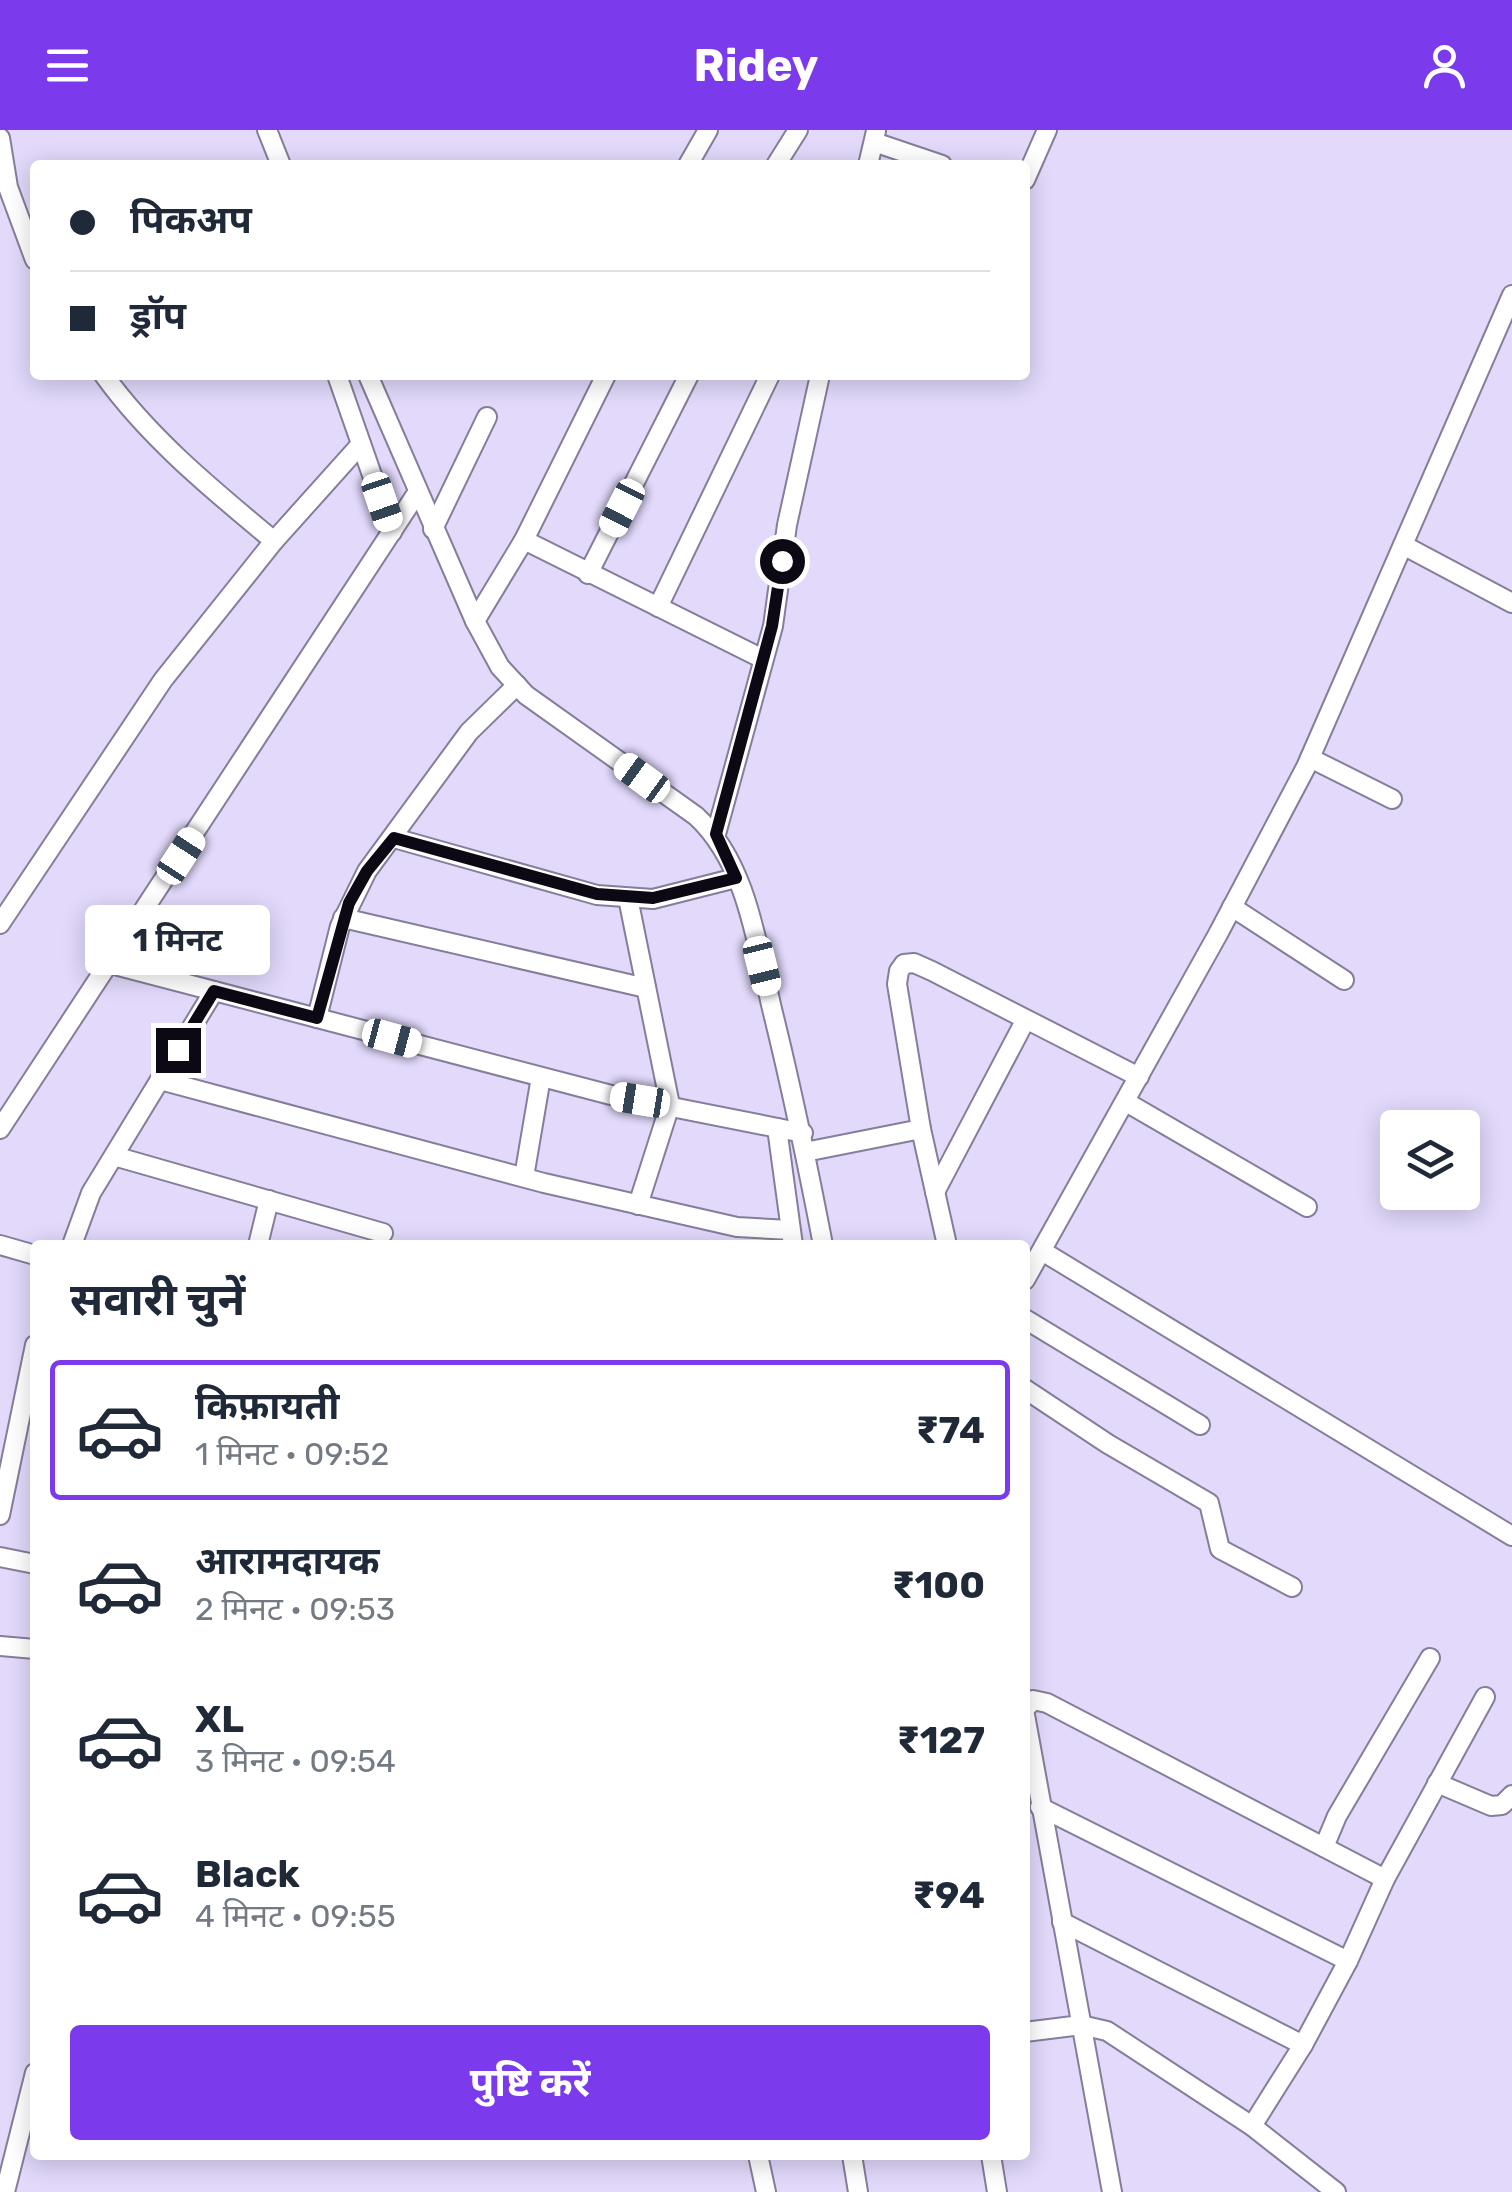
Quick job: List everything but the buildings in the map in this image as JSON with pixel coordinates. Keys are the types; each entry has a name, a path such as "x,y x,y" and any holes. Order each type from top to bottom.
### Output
{"street":[{"path":"266,130 279,160"},
{"path":"691,160 708,130"},
{"path":"779,160 798,130"},
{"path":"1030,169 1047,130"},
{"path":"875,136 930,160"},
{"path":"0,138 8,187 30,246"},
{"path":"1030,1271 1232,908 1310,758 1512,295"},
{"path":"108,380 139,418 274,542"},
{"path":"339,380 392,532"},
{"path":"375,380 433,528 474,621 500,667 526,696 716,834 746,900 804,1143 822,1240"},
{"path":"474,621 524,540 604,380"},
{"path":"588,574 686,380"},
{"path":"658,607 768,380"},
{"path":"716,834 772,626 787,525 819,380"},
{"path":"433,528 486,417"},
{"path":"0,924 163,680 274,542 361,444"},
{"path":"0,1129 418,493"},
{"path":"524,540 761,658"},
{"path":"1403,545 1512,603"},
{"path":"317,1018 343,918 367,871 469,732 517,685"},
{"path":"1310,758 1392,799"},
{"path":"394,838 597,894 628,898 653,898 736,878"},
{"path":"628,898 670,1105 638,1204"},
{"path":"1232,908 1344,980"},
{"path":"343,918 646,988"},
{"path":"946,1240 921,1129 897,984 904,964 914,963 932,971 1139,1077"},
{"path":"111,964 611,1095 777,1128 804,1143 921,1129"},
{"path":"73,1240 81,1214 214,991"},
{"path":"935,1192 1026,1021"},
{"path":"524,1177 541,1077"},
{"path":"160,1080 524,1177 792,1238 777,1128"},
{"path":"1126,1102 1307,1207"},
{"path":"114,1156 382,1232"},
{"path":"259,1240 269,1200"},
{"path":"0,1244 30,1253"},
{"path":"1042,1250 1512,1536"},
{"path":"1030,1322 1200,1424"},
{"path":"0,1515 30,1369"},
{"path":"1030,1391 1108,1444 1200,1496 1213,1511 1220,1549 1292,1587"},
{"path":"0,1557 30,1563"},
{"path":"0,1646 30,1649"},
{"path":"1324,1847 1337,1816 1430,1658"},
{"path":"1252,2126 1303,2045 1348,1961 1384,1879 1485,1697"},
{"path":"1030,1704 1033,1700 1047,1703 1384,1879"},
{"path":"1030,1744 1112,2192"},
{"path":"1437,1783 1492,1806 1502,1805 1512,1795"},
{"path":"1040,1807 1348,1961"},
{"path":"1062,1922 1303,2045"},
{"path":"1030,2031 1081,2025 1107,2031 1252,2126 1336,2192"},
{"path":"5,2192 30,2093"},
{"path":"759,2160 766,2192"},
{"path":"853,2160 858,2192"},
{"path":"992,2160 997,2192"}],"route":[{"path":"178,1050 214,991 317,1018 349,903 367,871 394,838 597,894 628,898 653,898 736,878 716,834 772,626 782,561"}]}
